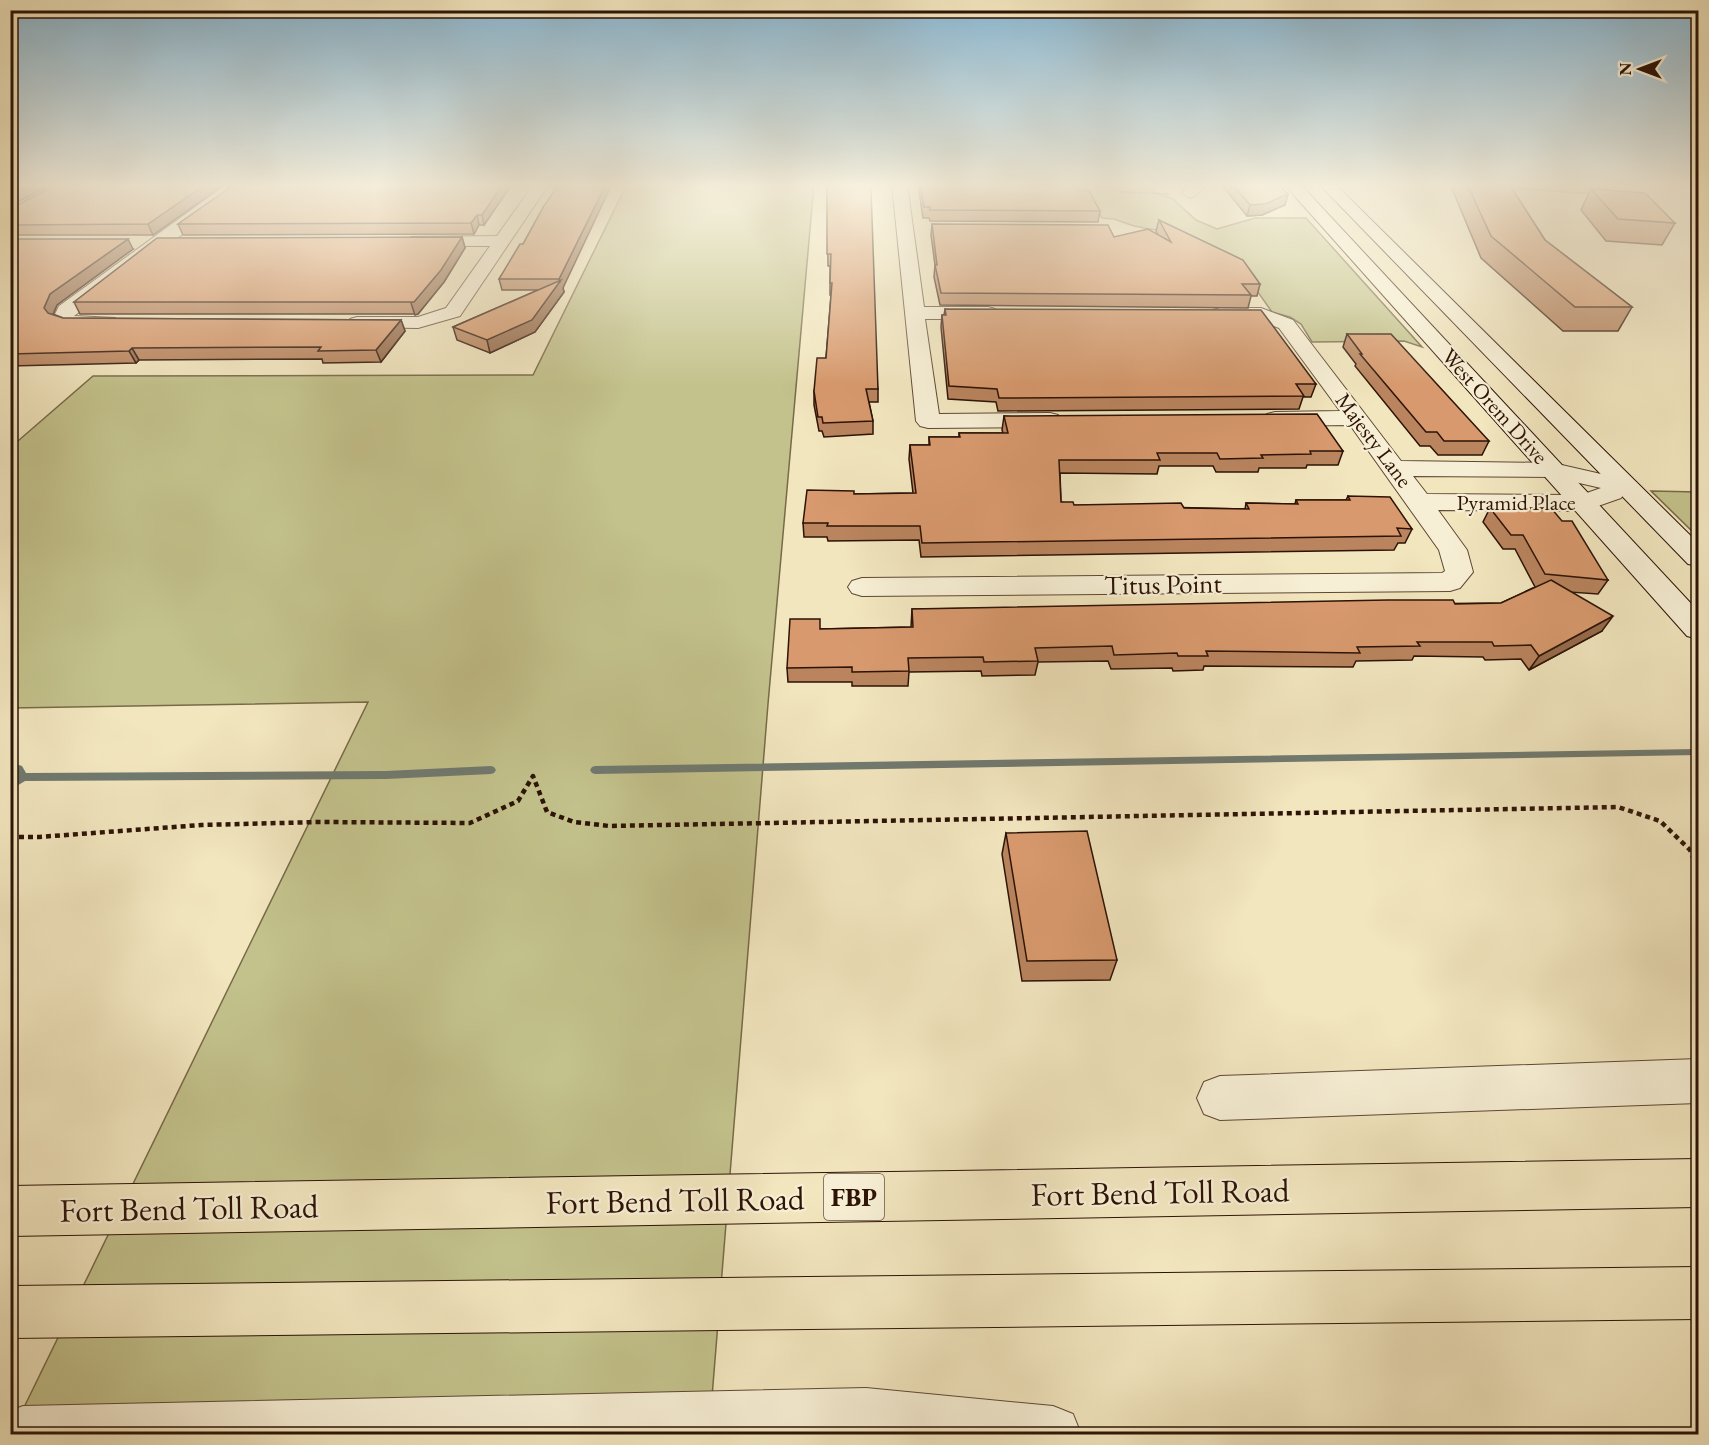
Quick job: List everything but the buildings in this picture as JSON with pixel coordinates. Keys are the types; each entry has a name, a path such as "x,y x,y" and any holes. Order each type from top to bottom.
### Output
{"highway":[{"name":"Fort Bend Toll Road","path":"10,1211 1698,1183"},
{"path":"10,1312 1698,1293"}],"street":[{"path":"131,322 71,322 63,318 66,310 146,251"},
{"path":"332,323 415,323 438,320 453,312 495,251"},
{"path":"912,251 914,313 928,421 1071,420"},
{"name":"West Orem Drive","path":"1354,251 1698,629"},
{"name":"West Orem Drive","path":"1394,251 1698,558"},
{"path":"1366,265 1408,266"},
{"path":"914,313 1010,313"},
{"name":"Majesty Lane","path":"1201,314 1261,314 1287,324 1420,502 1453,550 1459,572"},
{"path":"1250,419 1358,418"},
{"name":"Pyramid Place","path":"1395,468 1553,470 1627,487"},
{"name":"Pyramid Place","path":"1420,502 1584,503 1627,487"},
{"name":"Titus Point","path":"862,587 1450,582 1459,572"},
{"path":"1220,1098 1698,1081"},
{"path":"23,1434 866,1416 1053,1434"}],"path":[{"path":"10,837 39,837 201,825 320,822 470,823 518,801 533,776 546,812 574,822 609,826 1618,807 1660,821 1690,850 1698,869"}],"shaded area":[{"path":"594,251 808,251 768,704 709,1434 11,1434 368,702 11,708 11,447 93,376 533,375"},
{"path":"1208,251 1336,251 1422,347 1404,341 1312,342 1301,324 1290,317 1272,312 1241,268"},
{"path":"1651,491 1698,492 1698,537"}],"waterway":[{"path":"595,770 1698,752"},
{"path":"19,769 23,777"},
{"path":"23,777 386,775 491,770"},
{"path":"10,777 23,777"},
{"path":"12,784 23,777"}]}
